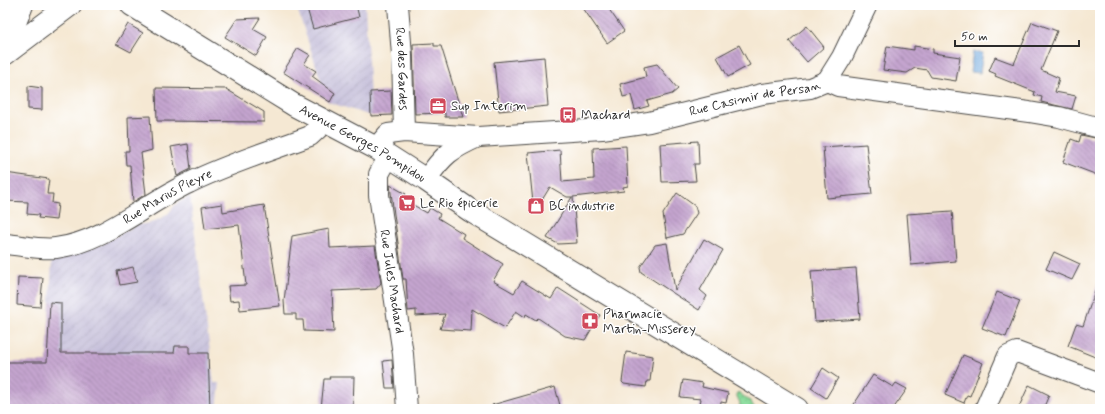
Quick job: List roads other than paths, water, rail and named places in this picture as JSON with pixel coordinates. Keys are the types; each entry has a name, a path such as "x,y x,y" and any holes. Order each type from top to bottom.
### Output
{"main road":[{"path":"5,48 22,5"},
{"path":"5,54 44,5"},
{"path":"5,54 70,5"},
{"name":"Avenue Georges Pompidou","path":"119,5 129,10 139,8 325,122 382,152 471,211 792,408"}],"street":[{"name":"Rue des Gardes","path":"398,5 402,55 404,132"},
{"path":"827,81 842,57 867,5"},
{"name":"Rue Casimir de Persan","path":"382,152 388,134 404,132 478,137 626,126 762,94 810,88 827,81 838,86 918,96 1059,117 1100,128"},
{"name":"Rue Marius Pieyre","path":"5,244 55,248 78,244 94,237 172,190 310,136 325,122"},
{"name":"Rue Casimir de Persan","path":"426,180 437,164 454,148 478,137"},
{"name":"Rue Jules Machard","path":"382,152 379,174 379,195 403,354 406,409"},
{"path":"985,409 1008,356 1017,352 1100,384"}],"water":[{"path":"973,52 983,53 980,73 970,72"}],"place":[{"name":"Sup Interim","path":"438,106"},
{"name":"Machard","path":"568,115"},
{"name":"Le Rio épicerie","path":"407,203"},
{"name":"BC industrie","path":"536,206"},
{"name":"Pharmacie Martin-Misserey","path":"590,321"}]}
